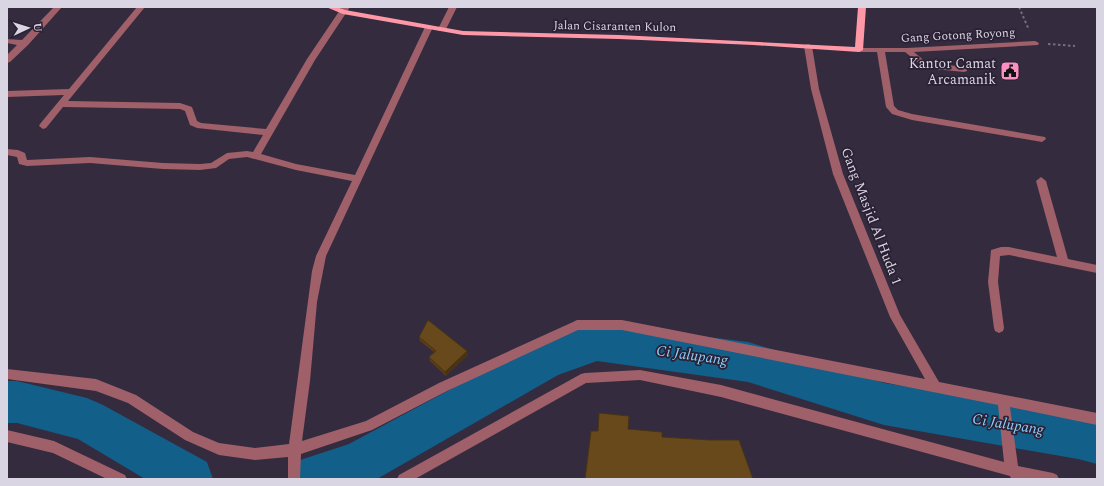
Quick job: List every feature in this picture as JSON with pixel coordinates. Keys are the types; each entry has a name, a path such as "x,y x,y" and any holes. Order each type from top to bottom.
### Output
{"main road":[{"name":"Jalan Cisaranten Kulon","path":"330,7 429,27 499,36 619,37 808,46 859,50"},
{"path":"859,50 862,7"}],"street":[{"path":"7,60 58,7"},
{"path":"43,126 141,7"},
{"path":"442,29 453,7"},
{"path":"255,156 311,59 345,9"},
{"path":"294,479 294,455 315,278 321,256 429,27"},
{"path":"7,41 25,43"},
{"name":"Gang Gotong Royong","path":"859,50 907,50 1035,43"},
{"name":"Gang Masjid Al Huda 1","path":"808,46 815,89 838,174 896,317 935,386"},
{"path":"881,50 890,107 895,112 912,117 1042,139"},
{"path":"907,50 925,65 964,69"},
{"path":"7,94 71,92"},
{"path":"61,104 180,106 189,109 193,123 200,126 269,132"},
{"path":"7,152 22,155 22,162 27,163 90,160 192,167 213,166 227,156 247,154 296,167 357,179"},
{"path":"1041,181 1064,262"},
{"path":"999,328 993,282 995,253 1000,250 1009,251 1097,269"},
{"path":"7,374 96,385 132,399 189,436 219,449 255,454 294,455 368,426 443,388 577,325 622,325 935,386 1003,402 1097,419"},
{"path":"403,479 585,378 640,375 721,391 1014,471 1053,479"},
{"path":"1003,402 1014,471"},
{"path":"7,436 54,446 121,479"}],"building":[{"path":"428,320 467,351 445,372 429,357 436,351 419,337"},
{"path":"599,413 629,416 628,429 662,432 662,437 739,440 753,479 585,479 591,431 598,431"}],"waterway":[{"name":"Ci Jalupang","path":"311,479 358,464 544,361 597,342 748,362 884,404 1078,436 1097,441"},
{"name":"Ci Jalupang","path":"7,402 17,402 87,420 190,479"}],"place":[{"name":"Kantor Camat Arcamanik","path":"1010,71"}]}
